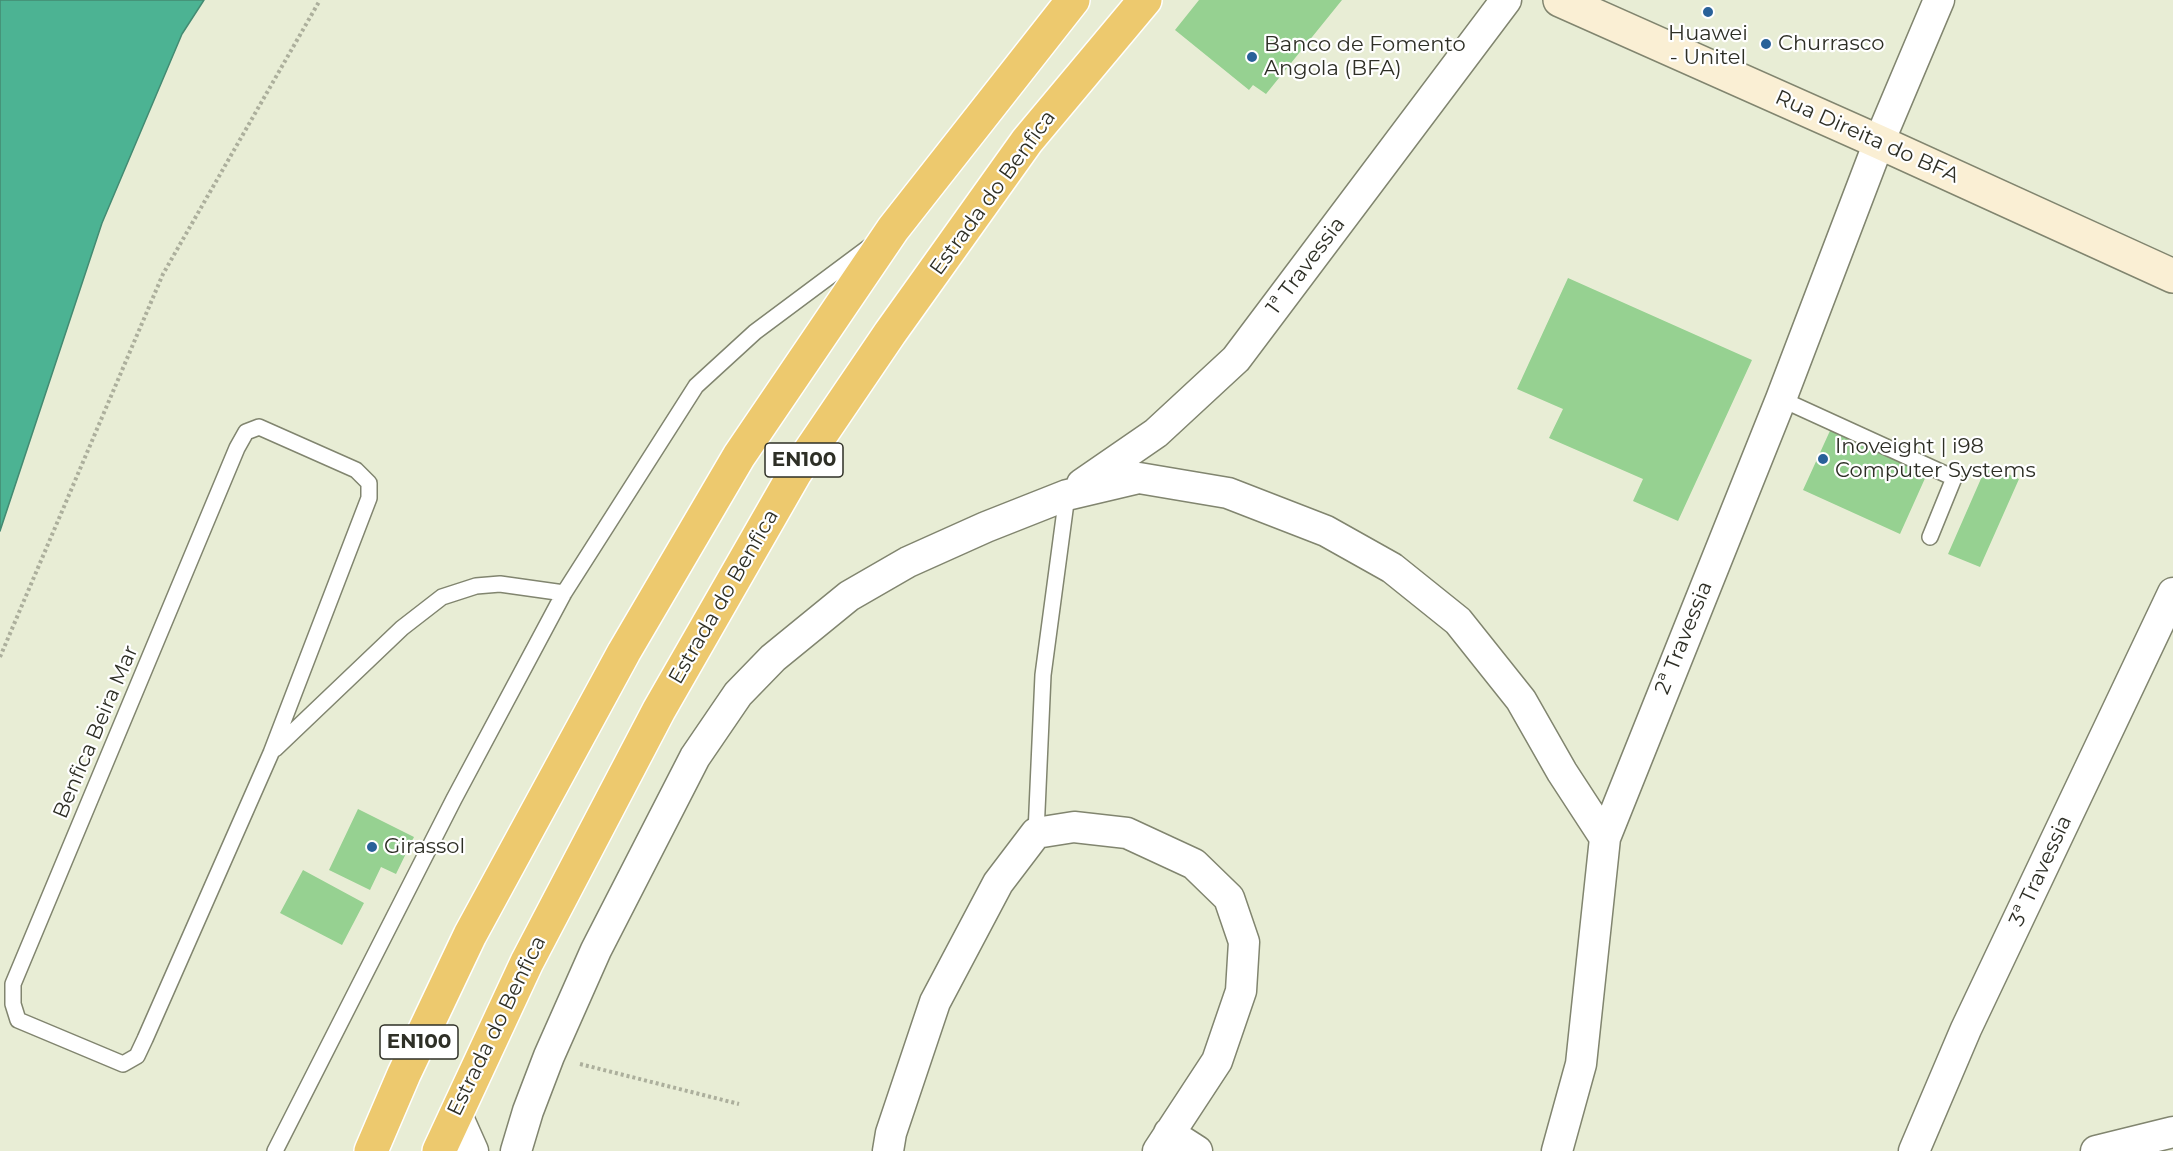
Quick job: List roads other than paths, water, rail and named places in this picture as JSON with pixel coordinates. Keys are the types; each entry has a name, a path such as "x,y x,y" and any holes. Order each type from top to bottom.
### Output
{"highway":[{"name":"EN100","path":"371,1151 404,1074 470,935 624,652 739,456 893,229 1073,0"},
{"name":"Estrada do Benfica","path":"438,1151 527,962 659,710 795,472 890,333 1027,141 1145,0"}],"main road":[{"name":"Rua Direita do BFA","path":"1560,0 2173,276"}],"street":[{"name":"1ª Travessia","path":"1067,495 1156,433 1236,359 1506,0"},
{"name":"2ª Travessia","path":"1557,1151 1581,1064 1605,838 1781,399 1879,142 1939,0"},
{"path":"516,1151 549,1056 596,950 695,757 738,694 773,658 849,596 908,562 1067,495 1139,477 1228,493 1326,531 1392,568 1458,621 1521,700 1562,772 1605,838"},
{"name":"3ª Travessia","path":"1914,1151 1966,1029 2172,595"},
{"path":"888,1151 891,1133 935,1002 998,883 1036,833 1074,827 1127,833 1194,864 1229,898 1244,942 1241,992 1217,1061 1164,1142 1197,1151"},
{"path":"456,1113 473,1151"},
{"path":"2096,1151 2173,1132"}],"lane":[{"path":"274,1151 454,799 564,593 696,387 755,332 893,229"},
{"path":"1781,399 1954,478 1930,537"},
{"name":"Benfica Beira Mar","path":"271,753 369,498 369,483 356,470 259,427 246,432 237,448 14,984 13,1004 18,1020 123,1064 137,1056 271,753 402,628 442,597 476,586 500,584 564,593"},
{"path":"1036,833 1043,675 1067,495"}],"place":[{"name":"Huawei - Unitel","path":"1708,12"},
{"name":"Churrasco","path":"1766,44"},
{"name":"Banco de Fomento Angola (BFA)","path":"1252,57"},
{"name":"Inoveight | i98 Computer Systems","path":"1823,459"},
{"name":"Girassol","path":"372,847"}]}
